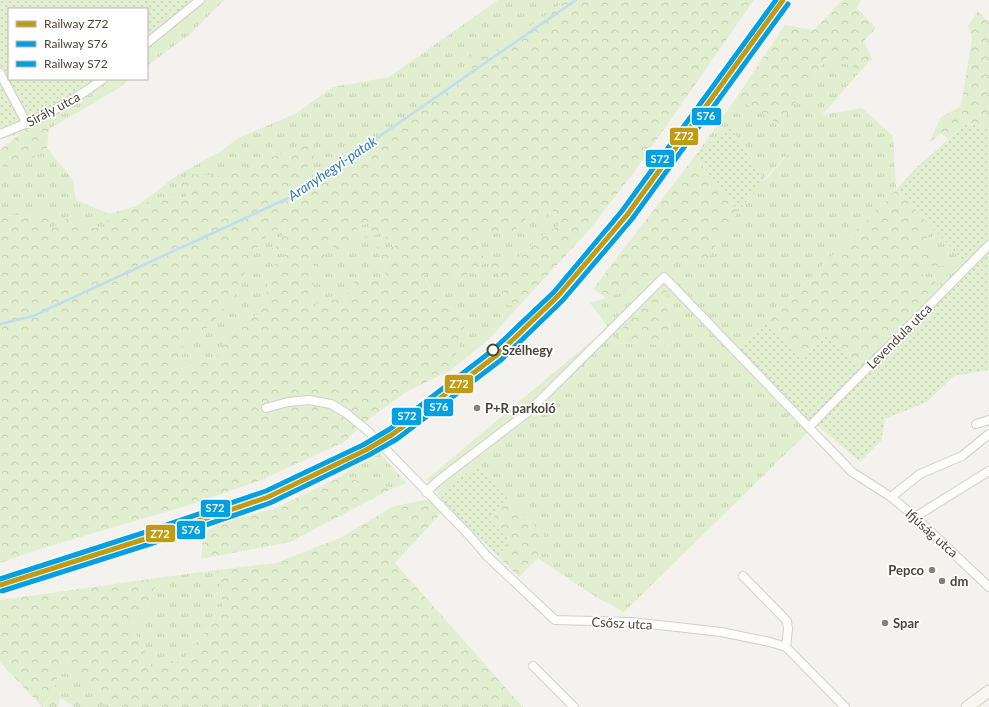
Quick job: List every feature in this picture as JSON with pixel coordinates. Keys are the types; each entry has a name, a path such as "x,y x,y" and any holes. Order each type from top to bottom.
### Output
{"main road":[{"path":"967,707 989,691"}],"street":[{"path":"148,42 197,1"},
{"path":"0,73 27,124"},
{"name":"Sirály utca","path":"0,134 49,114 88,90 101,80"},
{"name":"Levendula utca","path":"809,427 989,245"},
{"name":"Ifjúság utca","path":"426,492 439,480 528,412 664,277 852,472 891,497 915,517 989,587"},
{"name":"Csősz utca","path":"266,408 288,402 310,400 330,404 354,418 469,535 487,556 555,620 630,622 721,632 770,642 786,647 844,707"},
{"path":"976,424 989,420"},
{"path":"891,497 920,474 962,456 989,434"},
{"path":"915,517 989,472"},
{"path":"743,576 786,621 788,628 786,647"},
{"path":"533,666 574,707"}],"green space":[{"path":"0,0 206,0 148,47 148,8 8,8 8,80 108,80 46,121 20,134 0,139"},
{"path":"206,0 224,0 190,34 148,65 148,47"},
{"path":"498,0 567,0 487,57 470,76 353,159 352,169 329,181 303,172 313,141 224,177 188,174 188,198 164,197 137,206 179,174 220,152 238,138 295,114 333,87 389,77"},
{"path":"567,0 754,0 634,172 590,229 518,307 503,304 499,274 491,267 492,263 516,259 542,236 559,225 550,205 546,218 528,217 511,234 485,230 476,245 487,262 461,278 423,275 438,303 468,315 451,370 406,392 369,419 344,442 259,481 189,505 43,548 0,563 0,216 52,213 46,231 70,217 88,228 105,228 110,214 164,197 187,198 180,183 188,174 224,176 313,141 314,159 303,172 330,181 352,169 352,159 470,76 471,53 486,50 487,57","holes":["370,223 365,238 382,233 395,247 377,247 386,276 355,281 343,301 321,298 309,314 308,307 315,273 301,272 317,260 314,268 323,271 325,251 332,246 336,252 348,245 359,234 356,226","286,224 278,246 268,250 273,254 285,253 284,258 269,268 266,307 227,337 218,356 181,369 183,341 210,326 233,298 260,241"]},
{"path":"842,0 861,0 857,8 876,28 864,41 872,59 861,70 827,57 780,125 736,98 785,25 814,30"},
{"path":"978,11 989,23 989,129 967,123 948,139 941,133 929,143 941,117 961,106 972,38 968,26"},
{"path":"827,57 861,70 822,115 862,108 893,136 896,190 766,323 734,353 816,424 624,612 596,597 538,558 544,536 477,466 438,493 426,480 608,327 590,303 657,279 613,343 673,345 668,317 665,271 676,260 704,264 738,211 799,142 764,179 729,125 695,156 736,98 780,124"},
{"path":"108,80 129,80 119,88 49,129 46,121"},
{"path":"46,121 49,129 47,148 25,163 0,167 0,150 20,134"},
{"path":"967,123 989,129 989,370 954,376 927,402 885,419 881,441 860,462 734,353 766,323 804,359 826,335 865,374 970,267 896,190 917,167"},
{"path":"729,125 765,181 738,211 695,156"},
{"path":"47,148 73,180 76,200 110,214 106,228 88,228 70,217 45,232 52,213 0,216 0,167 25,163"},
{"path":"695,156 738,211 704,264 676,260 665,271 668,317 673,345 613,343 656,279 606,298 593,289"},
{"path":"896,190 933,228 925,241 946,266 920,266 917,271 948,290 865,374 825,336 804,359 766,323"},
{"path":"550,204 559,225 542,236 516,259 492,267 499,274 503,303 518,307 488,340 451,370 468,315 438,303 423,274 461,278 487,262 476,245 485,230 511,234 528,217"},
{"path":"286,223 278,246 273,254 285,253 284,258 269,268 266,307 227,337 218,356 180,369 183,341 210,326 233,298 260,241"},
{"path":"371,223 395,248 377,247 386,276 355,281 343,301 309,315 307,307 315,274 300,272 318,259 325,251 356,226"},
{"path":"933,228 970,267 948,290 917,271 920,266 925,241"},
{"path":"378,451 406,483 393,488 340,477"},
{"path":"477,466 507,497 490,521 510,541 498,556 447,507 438,493"},
{"path":"340,477 393,488 290,542 201,559 204,532 227,521 276,508"},
{"path":"507,497 544,536 538,558 519,577 498,556 510,541 490,522"},
{"path":"431,499 443,511 395,563 523,707 261,707 260,704 258,707 103,707 109,701 64,656 53,693 42,707 0,662 0,600 157,578 151,608 130,625 142,644 153,672 160,660 181,662 223,609 217,570 276,563 340,538 394,506"},
{"path":"217,570 223,609 181,662 160,660 153,673 142,644 130,625 151,608 157,578"},
{"path":"64,656 109,701 103,707 75,707 60,698 58,707 43,707 53,693"}],"waterway":[{"name":"Aranyhegyi-patak","path":"0,324 33,316 295,195 576,0"}],"rail line":[{"name":"S72","path":"0,579 146,532 266,491 363,445 390,429 493,350 554,292 622,211 776,0"},
{"name":"Z72","path":"0,585 148,538 268,497 366,450 393,434 497,355 558,296 627,215 783,0"},
{"name":"S76","path":"2,591 150,544 270,503 369,455 397,439 501,360 563,300 632,219 788,4"}],"place":[{"name":"Szélhegy","path":"493,350"},
{"name":"P+R parkoló","path":"477,408"},
{"name":"Pepco","path":"932,570"},
{"name":"dm","path":"942,581"},
{"name":"Spar","path":"885,623"}]}
